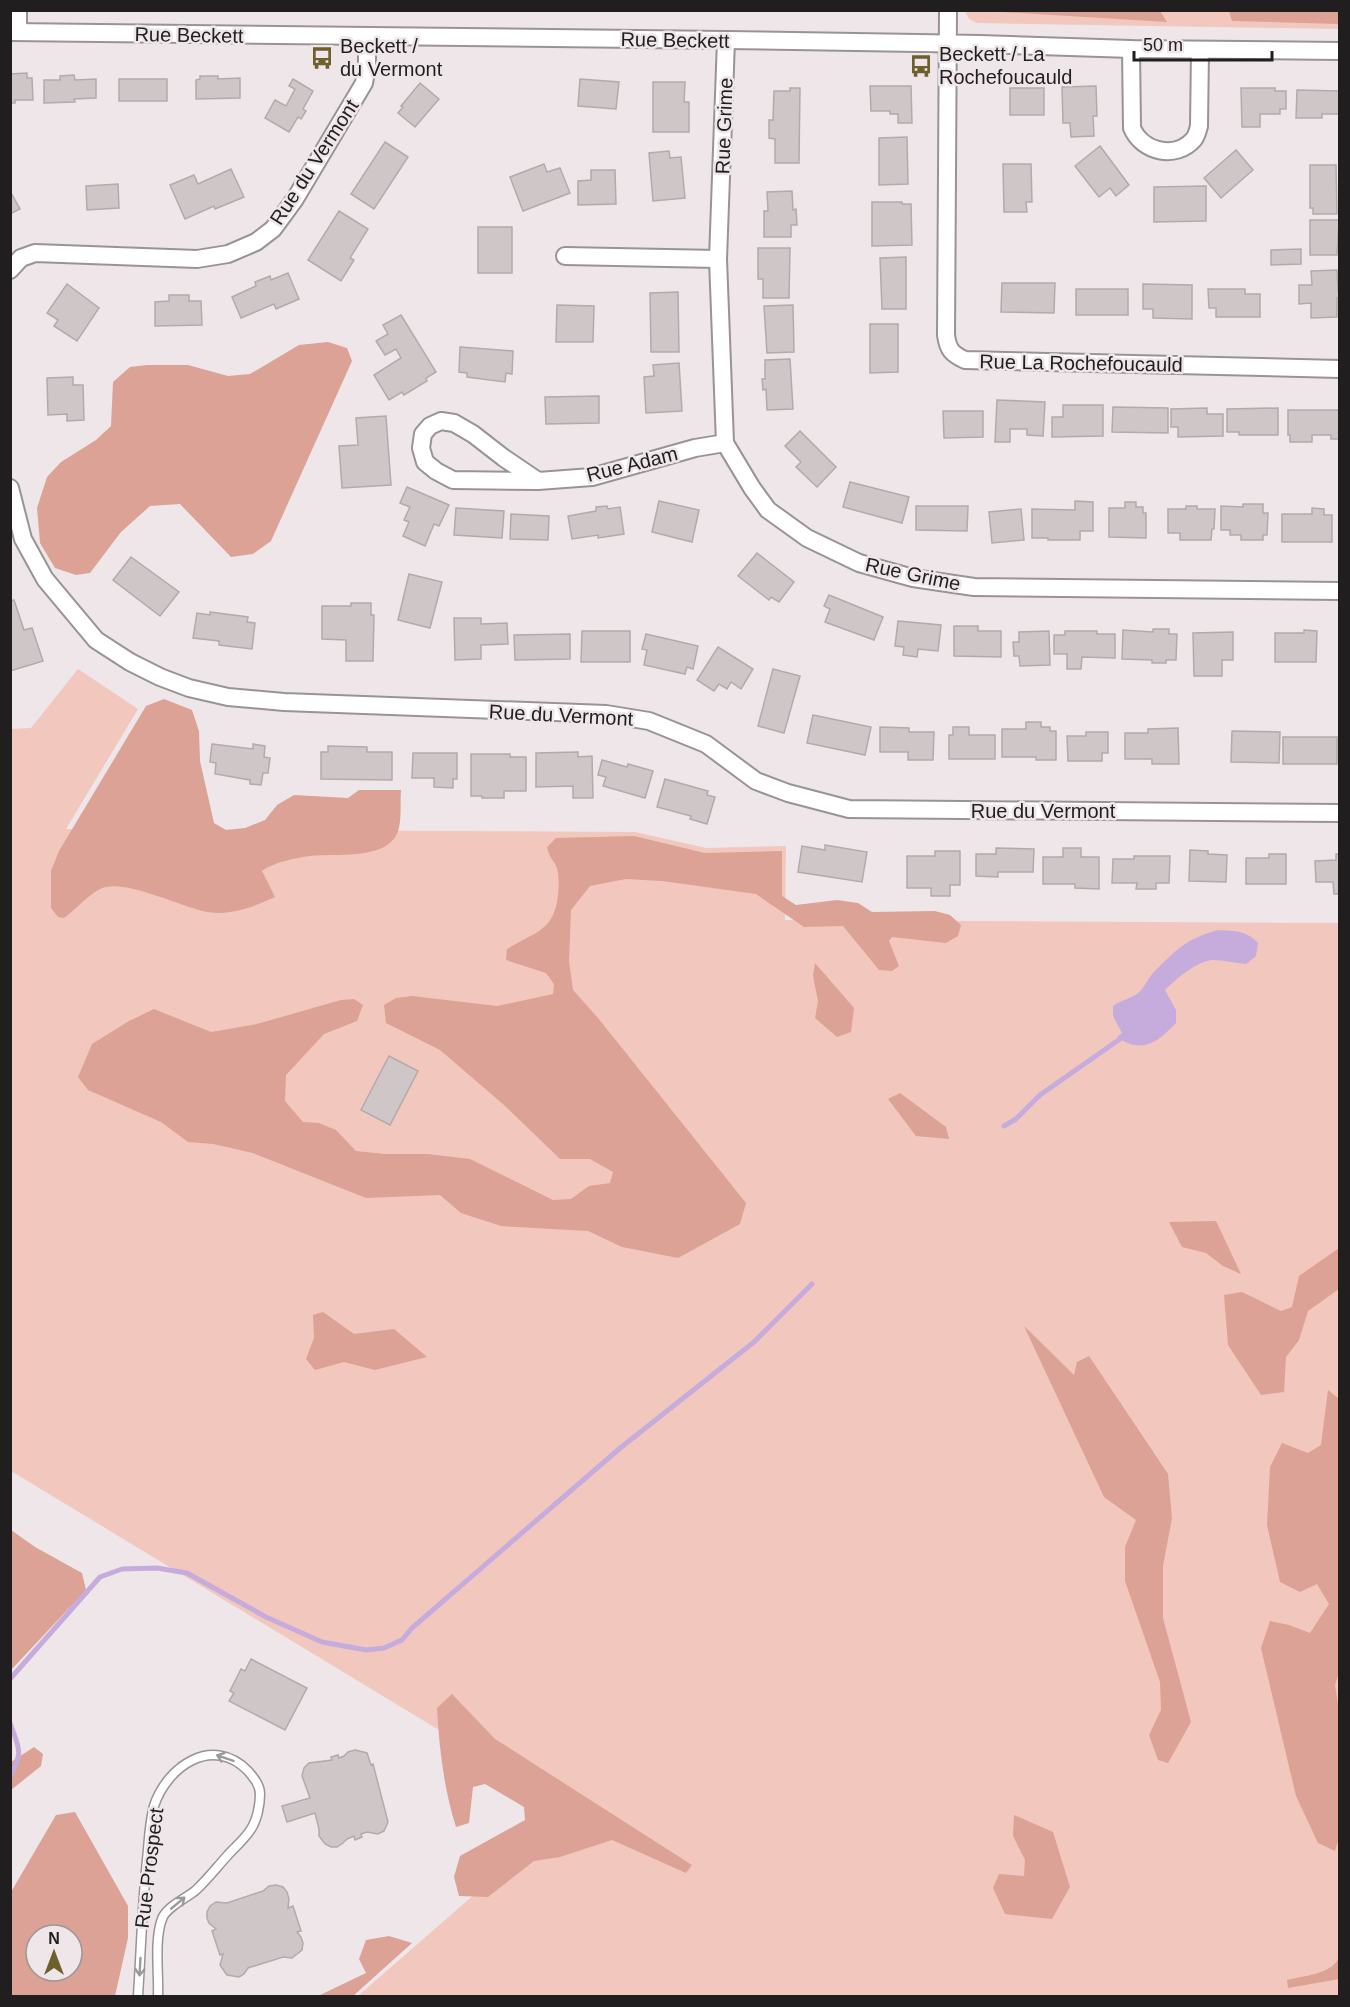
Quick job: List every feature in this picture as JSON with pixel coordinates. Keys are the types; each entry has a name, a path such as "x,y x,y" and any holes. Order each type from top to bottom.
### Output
{"street":[{"path":"14,32 18,10"},
{"name":"Rue La Rochefoucauld","path":"948,10 946,335 948,347 953,355 965,360 1340,369"},
{"name":"Rue Beckett","path":"14,32 726,40 1340,51"},
{"name":"Rue du Vermont","path":"10,270 21,258 35,253 197,259 228,254 256,242 273,229 295,199 364,83 367,65 367,37"},
{"name":"Rue Grime","path":"726,40 718,259 725,443 768,510 807,538 859,563 913,578 974,587 1340,591"},
{"path":"1131,49 1132,128 1136,139 1146,147 1160,151 1185,146 1195,138 1199,126 1200,50"},
{"path":"566,256 718,259"},
{"name":"Rue Adam","path":"538,481 454,423 441,421 430,426 423,434 421,448 425,462 453,480 538,481 592,477 695,448 725,443"},
{"name":"Rue du Vermont","path":"10,488 23,539 45,579 96,640 140,668 189,688 228,697 284,702 606,714 649,721 706,744 756,781 788,793 849,809 1340,813"}],"lane":[{"name":"Rue Prospect","path":"138,1996 143,1897 150,1822 154,1806 160,1791 181,1767 195,1758 218,1754 240,1764 250,1773 258,1783 259,1804 252,1828 195,1891 180,1900 162,1918 159,1940 158,1996"}],"shaded area":[{"path":"1339,10 1340,29 977,23 969,19 965,11"},
{"path":"986,11 1160,11 1167,22"},
{"path":"1229,11 1339,11 1339,24 1232,21"},
{"path":"328,342 347,348 352,361 271,541 253,554 231,557 180,504 150,506 121,532 90,573 76,575 55,568 40,543 37,508 47,477 61,462 96,440 111,426 113,382 130,367 188,365 228,376 250,374 299,345"},
{"path":"78,669 138,709 66,829 635,832 706,848 786,846 785,920 1339,923 1339,1996 358,1996 571,1810 11,1471 11,729 31,728"},
{"path":"164,699 192,710 199,731 200,761 214,823 226,830 245,828 265,820 277,805 294,795 348,798 359,790 401,790 398,831 392,841 372,851 360,854 310,856 272,865 262,871 275,897 251,907 225,913 208,912 153,894 110,886 95,892 64,918 58,917 51,908 51,871 59,851 146,706"},
{"path":"634,836 705,853 782,851 782,896 796,905 837,900 858,903 872,912 935,911 950,915 961,925 958,936 946,943 892,937 889,941 899,966 892,971 879,970 843,926 804,927 756,894 662,881 626,879 590,886 571,910 569,961 573,990 746,1203 740,1224 678,1258 622,1247 588,1231 501,1226 461,1213 440,1195 366,1198 253,1153 213,1144 188,1142 161,1122 88,1090 78,1077 92,1044 129,1021 154,1009 211,1032 257,1024 341,1000 354,999 363,1005 357,1021 324,1034 286,1075 285,1101 303,1122 319,1123 336,1130 356,1151 428,1154 470,1159 553,1200 571,1199 589,1186 610,1183 613,1172 590,1159 560,1159 504,1105 440,1050 386,1023 384,1005 396,998 412,996 497,1006 553,994 554,984 546,973 506,960 507,949 541,930 552,917 556,907 558,874 547,847 556,838"},
{"path":"1218,930 1240,932 1249,936 1258,943 1256,956 1246,964 1207,961 1187,971 1175,981 1165,990 1176,1010 1176,1023 1156,1041 1134,1045 1117,1037 1122,1033 1113,1016 1113,1006 1140,991 1152,974 1181,947 1197,937"},
{"path":"815,963 854,1008 851,1032 837,1037 815,1018 818,1001 813,976"},
{"path":"900,1093 946,1127 949,1139 916,1136 888,1099"},
{"path":"1216,1221 1241,1274 1223,1266 1206,1253 1182,1247 1169,1222"},
{"path":"1339,1248 1339,1289 1308,1311 1299,1340 1286,1357 1284,1392 1261,1395 1228,1345 1224,1295 1242,1292 1281,1311 1292,1307 1299,1276"},
{"path":"323,1312 354,1334 394,1329 427,1357 375,1370 344,1362 315,1370 306,1359 314,1338 313,1315"},
{"path":"1024,1326 1074,1375 1077,1362 1089,1356 1168,1474 1172,1518 1163,1566 1163,1618 1191,1722 1168,1763 1158,1760 1149,1735 1161,1710 1160,1682 1125,1581 1125,1547 1136,1520 1104,1497"},
{"path":"1328,1390 1338,1398 1340,1410 1340,1669 1335,1685 1340,1717 1340,1835 1335,1851 1318,1843 1296,1796 1261,1648 1270,1621 1310,1633 1329,1604 1317,1584 1300,1592 1280,1582 1267,1525 1270,1467 1282,1443 1308,1453 1321,1445"},
{"path":"11,1530 35,1547 82,1573 86,1590 11,1670"},
{"path":"452,1694 495,1739 692,1865 686,1873 612,1840 560,1857 534,1861 488,1897 459,1896 454,1877 460,1856 525,1820 524,1807 485,1784 473,1787 469,1823 456,1827 443,1768 437,1708"},
{"path":"34,1747 43,1754 41,1766 11,1790 11,1762"},
{"path":"75,1812 128,1906 128,1938 115,1996 11,1996 11,1892 56,1815"},
{"path":"1014,1815 1053,1832 1070,1887 1052,1919 1005,1914 993,1888 999,1874 1024,1876 1025,1860 1013,1836"},
{"path":"389,1936 412,1943 353,1996 318,1996 366,1973 359,1959 366,1940"},
{"path":"1339,1957 1339,1979 1288,1988 1287,1980 1324,1971 1336,1963"}],"building":[{"path":"27,73 27,78 32,78 33,100 15,100 15,103 10,103 10,74"},
{"path":"74,75 75,80 96,79 96,98 74,99 75,102 44,103 44,80 60,80 60,76"},
{"path":"200,76 218,76 218,79 240,78 240,98 196,99 196,80 200,79"},
{"path":"119,79 167,79 167,101 119,101"},
{"path":"293,79 313,91 303,109 306,111 301,119 298,117 289,132 265,118 275,100 286,106 295,89 289,86"},
{"path":"580,79 619,82 616,109 578,106"},
{"path":"653,82 685,82 684,102 689,102 689,132 653,132"},
{"path":"420,83 439,99 415,127 398,113"},
{"path":"870,86 911,86 912,123 898,123 898,114 890,114 890,111 871,111"},
{"path":"1096,86 1097,116 1093,116 1094,136 1071,137 1070,123 1063,123 1062,87"},
{"path":"790,88 800,88 799,163 775,163 775,139 769,138 769,120 773,120 774,91 790,91"},
{"path":"1010,88 1044,88 1044,115 1010,115"},
{"path":"1241,88 1275,88 1275,91 1286,91 1286,109 1280,109 1280,114 1260,114 1260,127 1242,127"},
{"path":"1297,90 1339,91 1339,114 1322,114 1322,118 1296,118"},
{"path":"907,137 908,184 879,185 879,138"},
{"path":"385,142 408,157 374,209 351,194"},
{"path":"1100,146 1129,185 1116,196 1110,188 1099,197 1075,166"},
{"path":"1236,150 1253,170 1221,198 1204,178"},
{"path":"669,151 670,158 681,157 685,198 653,201 649,153"},
{"path":"544,164 547,172 560,168 570,193 523,211 510,177"},
{"path":"1003,164 1031,164 1032,202 1026,202 1027,212 1004,212"},
{"path":"1310,165 1336,165 1337,214 1313,214 1313,208 1310,208"},
{"path":"231,169 244,197 215,209 214,206 185,219 170,185 194,175 198,184"},
{"path":"591,170 615,170 616,204 578,205 578,181 591,180"},
{"path":"118,184 119,208 87,210 86,186"},
{"path":"1206,186 1206,221 1154,222 1154,187"},
{"path":"10,191 20,209 10,214"},
{"path":"792,191 797,225 791,225 791,237 764,237 764,211 768,211 767,192"},
{"path":"872,202 911,204 912,245 872,246"},
{"path":"339,211 368,229 350,258 354,260 341,281 308,260"},
{"path":"1310,220 1339,220 1337,255 1310,255"},
{"path":"478,227 512,227 512,273 478,273"},
{"path":"758,248 790,248 789,298 763,298 763,279 758,279"},
{"path":"1301,249 1301,264 1271,265 1271,250"},
{"path":"906,257 906,309 882,309 880,258"},
{"path":"1337,270 1340,298 1337,298 1337,317 1311,318 1311,303 1299,304 1299,285 1312,285 1311,271"},
{"path":"288,273 299,299 276,309 274,304 241,318 232,297 256,286 255,282 270,276 271,280"},
{"path":"1002,283 1055,283 1054,313 1001,312"},
{"path":"67,284 99,308 77,341 54,326 58,320 47,313"},
{"path":"1143,284 1192,285 1192,319 1153,318 1153,309 1143,309"},
{"path":"1076,289 1128,289 1128,315 1076,315"},
{"path":"1208,289 1245,289 1245,294 1260,294 1260,317 1216,317 1216,308 1209,308"},
{"path":"678,292 679,352 651,352 650,293"},
{"path":"169,295 189,295 189,301 201,301 202,325 155,326 155,302 169,301"},
{"path":"557,305 594,306 593,342 556,342"},
{"path":"793,305 794,352 767,353 764,306"},
{"path":"401,315 436,372 426,378 427,381 404,395 402,392 389,400 374,375 401,358 396,349 385,355 376,341 388,334 383,325"},
{"path":"870,324 898,324 898,372 870,373"},
{"path":"460,347 513,351 512,374 506,373 505,382 467,377 467,373 459,372"},
{"path":"790,359 793,409 767,410 766,389 763,390 762,379 765,379 765,360"},
{"path":"679,363 682,411 646,413 644,377 654,376 653,365"},
{"path":"73,377 73,385 83,385 84,420 67,421 67,414 48,415 47,378"},
{"path":"599,396 599,423 546,424 545,397"},
{"path":"997,400 1045,402 1043,436 1027,435 1027,429 1010,429 1010,442 995,442"},
{"path":"1063,405 1103,405 1103,436 1052,437 1052,417 1063,417"},
{"path":"1113,407 1168,408 1168,433 1112,432"},
{"path":"1207,408 1207,414 1223,414 1223,436 1178,437 1178,427 1171,427 1171,409"},
{"path":"1278,408 1278,435 1239,435 1239,432 1227,432 1227,409"},
{"path":"1288,410 1339,410 1339,439 1331,439 1331,435 1312,435 1312,442 1290,442"},
{"path":"943,411 983,411 983,437 944,438"},
{"path":"386,416 391,485 342,488 339,446 358,445 356,418"},
{"path":"800,431 836,467 817,487 796,467 801,462 785,446"},
{"path":"850,482 909,497 902,523 843,507"},
{"path":"407,487 449,505 439,526 434,524 425,546 403,536 409,522 404,520 410,507 400,503"},
{"path":"659,501 699,510 692,542 652,532"},
{"path":"1075,501 1093,502 1093,531 1080,531 1080,540 1032,538 1032,509 1075,510"},
{"path":"1125,502 1136,502 1136,507 1143,507 1143,513 1146,513 1146,538 1109,537 1109,508 1125,508"},
{"path":"1243,504 1263,504 1263,513 1268,513 1267,535 1263,535 1263,540 1241,540 1241,535 1230,535 1230,530 1221,530 1221,506 1243,507"},
{"path":"607,506 608,509 620,507 624,534 572,539 568,516 596,511 596,507"},
{"path":"916,506 968,506 967,531 916,530"},
{"path":"1186,506 1197,506 1197,509 1215,509 1211,540 1180,540 1180,533 1168,533 1168,509 1186,509"},
{"path":"456,508 504,511 502,538 454,535"},
{"path":"1312,508 1324,509 1324,515 1332,515 1332,542 1282,542 1282,514 1312,514"},
{"path":"1021,509 1024,540 992,543 989,512"},
{"path":"511,514 549,516 548,540 510,539"},
{"path":"757,553 794,582 779,602 771,597 769,600 738,576"},
{"path":"131,557 179,592 160,616 113,580"},
{"path":"409,574 442,582 430,628 398,620"},
{"path":"829,595 883,617 874,640 825,622 830,609 824,606"},
{"path":"14,600 24,630 32,628 43,661 10,671 10,601"},
{"path":"351,603 371,603 371,615 374,615 373,661 346,661 346,640 322,639 322,606 351,606"},
{"path":"210,612 248,617 247,622 255,623 252,649 219,645 219,641 193,638 197,613 210,615"},
{"path":"454,618 481,618 481,624 507,623 508,644 481,645 481,659 455,660"},
{"path":"898,621 941,625 938,651 918,649 917,657 903,655 904,647 895,646"},
{"path":"954,626 978,626 978,631 1001,631 1001,657 954,656"},
{"path":"1153,629 1169,629 1169,634 1177,634 1176,660 1152,663 1152,660 1122,659 1123,630 1153,632"},
{"path":"1304,630 1317,631 1316,662 1275,662 1275,633 1304,633"},
{"path":"582,631 630,631 630,662 581,662"},
{"path":"1049,631 1050,665 1020,666 1019,656 1014,656 1013,642 1019,642 1019,632"},
{"path":"1065,631 1097,631 1097,634 1115,634 1115,658 1082,657 1081,669 1067,669 1067,654 1054,654 1054,635 1065,635"},
{"path":"1233,632 1233,660 1222,660 1222,676 1194,676 1193,633"},
{"path":"570,634 570,659 515,660 514,635"},
{"path":"646,634 698,646 693,669 687,667 685,674 644,665 647,650 642,649"},
{"path":"718,647 753,669 741,689 731,682 727,689 719,684 714,691 697,680"},
{"path":"773,669 800,676 784,733 758,726"},
{"path":"813,715 871,727 865,755 807,743"},
{"path":"1026,722 1041,722 1041,727 1050,727 1050,731 1056,731 1056,760 1036,760 1036,757 1002,757 1002,729 1026,729"},
{"path":"880,727 909,728 909,732 934,732 933,760 908,760 908,752 880,752"},
{"path":"953,727 969,727 969,735 995,735 995,759 949,759 949,735 953,735"},
{"path":"1178,728 1179,764 1152,764 1152,759 1125,759 1125,733 1148,733 1148,729"},
{"path":"1232,731 1280,732 1279,763 1231,762"},
{"path":"1086,732 1108,732 1108,753 1102,753 1102,761 1068,761 1067,736 1086,736"},
{"path":"1283,737 1337,737 1337,764 1283,764"},
{"path":"212,744 253,749 253,744 265,746 264,757 270,758 268,773 263,773 261,785 250,784 250,780 215,774 216,763 210,762"},
{"path":"328,746 367,747 367,752 392,752 392,780 321,779 321,752 328,752"},
{"path":"578,752 578,757 592,756 593,798 573,798 573,786 536,787 536,753"},
{"path":"413,753 457,753 457,779 453,779 453,788 434,787 434,778 412,778"},
{"path":"471,754 510,754 510,757 526,757 526,791 504,791 504,798 471,796"},
{"path":"602,760 653,771 645,798 603,786 606,777 598,775"},
{"path":"665,779 708,791 707,795 715,797 707,824 690,819 691,816 657,807"},
{"path":"825,845 867,852 862,882 798,872 802,846 825,850"},
{"path":"996,848 1034,849 1033,872 998,872 998,877 976,876 976,854 996,854"},
{"path":"1063,848 1081,848 1081,857 1099,857 1099,889 1075,888 1075,884 1043,884 1043,857 1063,857"},
{"path":"1190,850 1227,855 1226,882 1189,881"},
{"path":"935,851 960,851 960,885 950,885 950,896 931,896 931,888 907,888 907,856 935,856"},
{"path":"1269,854 1286,854 1286,884 1246,884 1246,858 1269,858"},
{"path":"1336,854 1340,854 1340,894 1334,894 1333,882 1316,882 1315,861 1336,860"},
{"path":"1134,856 1170,856 1169,883 1156,883 1156,889 1136,889 1137,883 1112,883 1113,859 1134,859"},
{"path":"389,1056 418,1071 390,1125 361,1110"},
{"path":"251,1659 307,1688 285,1730 229,1701 234,1693 230,1691 241,1669 245,1671"},
{"path":"355,1750 367,1753 371,1765 373,1764 388,1822 384,1831 378,1834 367,1832 355,1840 354,1836 337,1847 331,1847 325,1844 319,1836 315,1813 287,1822 282,1806 310,1798 302,1776 304,1768 309,1763 332,1760 331,1757 338,1755 339,1758"},
{"path":"276,1885 283,1887 287,1892 288,1908 293,1906 301,1931 297,1932 303,1943 302,1950 292,1958 283,1957 248,1968 239,1977 227,1975 220,1965 223,1954 220,1955 212,1931 216,1929 207,1918 210,1906 216,1902 227,1903"}],"waterway":[{"path":"1004,1126 1016,1119 1040,1095 1120,1039"},
{"path":"10,1679 100,1577 122,1569 157,1568 187,1573 266,1617 322,1642 366,1650 384,1648 402,1640 412,1628 619,1449 754,1342 812,1284"},
{"path":"10,1723 19,1750 10,1776"}],"place":[{"name":"Beckett / du Vermont","path":"322,58"},
{"name":"Beckett / La Rochefoucauld","path":"921,66"}]}
